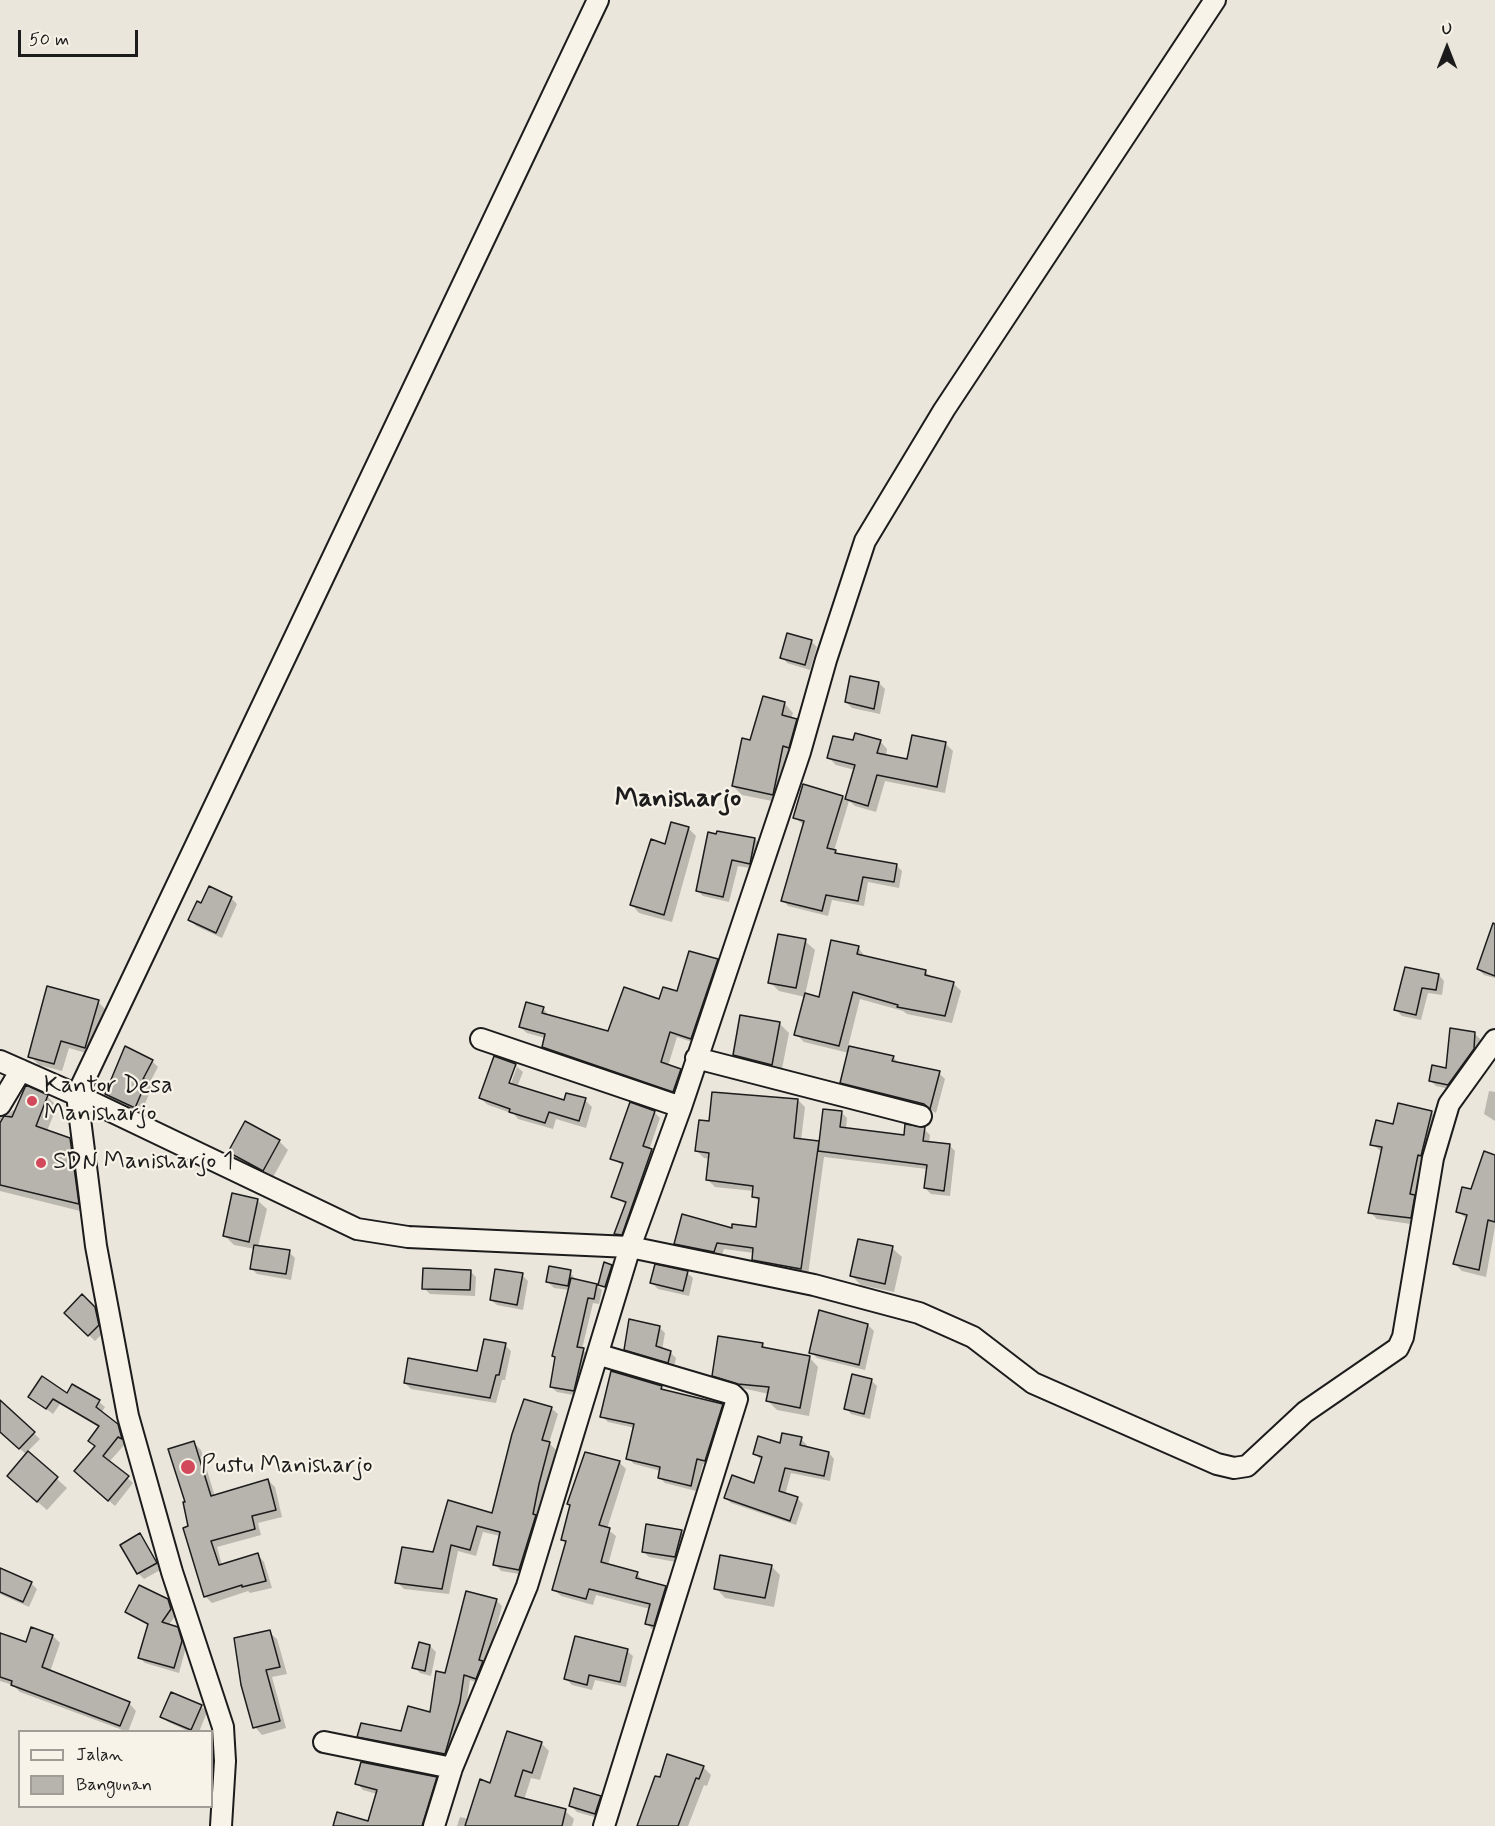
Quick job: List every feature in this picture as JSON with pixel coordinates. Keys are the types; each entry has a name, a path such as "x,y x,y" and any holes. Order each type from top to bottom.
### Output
{"street":[{"path":"220,1826 225,1761 223,1727 172,1572 128,1416 96,1246 77,1095 598,0"},
{"path":"434,1826 452,1768 527,1586 600,1355 630,1247 681,1107 800,752 826,660 865,541 944,410 1215,0"},
{"path":"481,1039 681,1107"},
{"path":"0,1061 77,1095 357,1229 408,1238 630,1247 814,1285 919,1313 973,1336 1033,1383 1217,1464 1234,1468 1247,1466 1305,1412 1398,1348 1403,1337 1433,1158 1449,1104 1495,1040"},
{"path":"696,1058 921,1116"},
{"path":"0,1105 21,1070"},
{"path":"600,1355 732,1394 737,1399 604,1826"},
{"path":"324,1742 452,1768"}],"building":[{"path":"787,633 812,640 805,665 780,658"},
{"path":"850,676 879,682 874,709 845,702"},
{"path":"763,696 785,702 782,715 797,719 789,748 783,746 773,795 732,786 742,738 750,740"},
{"path":"855,733 881,740 877,753 907,759 912,735 946,742 937,787 877,775 868,806 845,799 855,765 827,758 833,736 853,740"},
{"path":"803,784 843,796 827,848 836,850 835,853 897,864 894,882 863,877 858,901 826,895 822,911 781,901 804,821 793,818"},
{"path":"671,822 689,827 664,915 630,905 651,839 665,844"},
{"path":"717,831 755,838 750,864 732,860 723,897 696,891 708,832 716,834"},
{"path":"209,886 232,897 216,933 188,920 197,901 201,903"},
{"path":"1493,923 1495,924 1495,976 1477,969"},
{"path":"778,934 806,939 796,988 768,983"},
{"path":"831,940 859,946 857,954 926,970 925,975 954,982 945,1016 897,1007 898,1005 853,992 839,1046 794,1035 805,993 819,997"},
{"path":"689,951 718,959 691,1039 670,1032 661,1062 681,1069 673,1092 542,1047 545,1034 519,1027 526,1002 544,1007 542,1013 608,1031 624,987 659,999 663,987 677,991"},
{"path":"1405,967 1439,974 1436,990 1422,988 1416,1015 1394,1010"},
{"path":"47,986 99,1000 85,1048 61,1041 54,1064 28,1057"},
{"path":"740,1015 780,1022 772,1065 733,1055"},
{"path":"1450,1028 1475,1032 1474,1049 1448,1085 1429,1081 1432,1065 1446,1068"},
{"path":"125,1046 153,1060 143,1079 147,1080 135,1108 105,1094"},
{"path":"849,1046 894,1056 892,1061 940,1071 930,1109 924,1104 840,1083"},
{"path":"494,1056 516,1064 509,1083 564,1100 566,1093 586,1098 579,1121 549,1112 545,1123 509,1112 510,1109 479,1098"},
{"name":"SDN Manisharjo 1","path":"26,1085 48,1095 36,1126 70,1138 79,1204 0,1185 0,1123 4,1116 12,1117"},
{"path":"712,1092 798,1099 794,1138 819,1141 801,1269 752,1260 753,1248 717,1243 714,1252 674,1244 682,1214 732,1228 732,1224 756,1227 759,1198 752,1197 753,1186 706,1180 709,1153 695,1151 699,1120 709,1121"},
{"path":"630,1102 655,1111 643,1146 652,1149 622,1235 614,1234 626,1202 611,1197 623,1163 610,1159"},
{"path":"1398,1103 1432,1111 1421,1156 1418,1155 1410,1194 1415,1195 1411,1218 1368,1213 1382,1147 1370,1145 1376,1120 1393,1124"},
{"path":"823,1109 842,1111 840,1127 904,1135 905,1124 925,1127 923,1141 950,1144 944,1191 924,1188 927,1165 818,1151"},
{"path":"245,1121 280,1140 263,1171 228,1152"},
{"path":"1484,1151 1495,1155 1495,1222 1488,1220 1479,1270 1453,1264 1467,1215 1456,1212 1462,1187 1471,1189"},
{"path":"232,1193 258,1199 249,1242 223,1236"},
{"path":"858,1239 893,1246 885,1284 850,1276"},
{"path":"254,1245 290,1250 286,1274 250,1269"},
{"path":"604,1262 612,1265 605,1287 598,1285"},
{"path":"655,1264 688,1271 683,1291 650,1283"},
{"path":"549,1266 571,1270 568,1286 546,1282"},
{"path":"423,1268 471,1270 470,1290 422,1289"},
{"path":"495,1269 523,1273 517,1305 490,1300"},
{"path":"571,1278 597,1284 594,1299 588,1298 577,1347 584,1348 574,1391 550,1387 555,1357 552,1356"},
{"path":"82,1294 95,1307 99,1325 88,1336 64,1313"},
{"path":"819,1310 868,1324 859,1365 809,1353"},
{"path":"629,1319 660,1326 656,1346 671,1351 668,1363 624,1350"},
{"path":"718,1336 763,1343 762,1347 810,1356 800,1408 766,1401 769,1387 738,1384 712,1376"},
{"path":"484,1339 506,1343 499,1375 496,1375 490,1398 404,1383 408,1358 477,1371"},
{"path":"611,1371 662,1386 661,1389 723,1404 705,1461 697,1459 691,1486 658,1478 660,1467 626,1459 634,1424 600,1417"},
{"path":"852,1374 872,1379 864,1414 844,1409"},
{"path":"42,1376 67,1393 72,1384 100,1400 96,1407 118,1424 122,1439 118,1437 103,1456 129,1476 108,1501 74,1471 95,1446 88,1441 99,1426 53,1399 46,1409 28,1397"},
{"path":"524,1399 552,1407 542,1440 550,1442 533,1514 536,1515 519,1570 493,1565 500,1532 477,1526 470,1550 451,1545 442,1589 395,1583 402,1547 433,1552 448,1500 492,1513 512,1434"},
{"path":"0,1400 35,1432 19,1449 0,1432"},
{"path":"782,1433 802,1437 800,1445 829,1452 824,1476 785,1468 779,1491 798,1497 790,1521 724,1498 732,1475 754,1483 762,1457 753,1454 758,1436 780,1443"},
{"path":"194,1441 211,1496 268,1479 276,1510 252,1516 255,1529 211,1541 219,1565 258,1553 266,1581 242,1587 242,1585 204,1597 183,1528 188,1526 183,1502 185,1502 168,1449"},
{"path":"28,1451 58,1477 37,1502 7,1476"},
{"path":"585,1452 620,1461 599,1525 610,1528 601,1562 638,1572 636,1578 666,1586 654,1626 645,1624 650,1604 589,1589 586,1599 552,1590 566,1541 561,1540 570,1505 567,1504"},
{"path":"646,1524 682,1530 675,1557 642,1552"},
{"path":"140,1533 157,1563 137,1574 120,1545"},
{"path":"720,1555 772,1565 765,1598 714,1589"},
{"path":"0,1568 32,1582 23,1602 0,1592"},
{"path":"139,1585 168,1599 171,1609 162,1622 178,1627 182,1641 174,1668 138,1658 148,1624 125,1612"},
{"path":"466,1591 497,1599 479,1660 483,1661 476,1679 464,1675 460,1702 445,1754 357,1737 361,1723 401,1731 408,1706 430,1712 436,1671 445,1673"},
{"path":"31,1627 53,1635 42,1667 130,1702 120,1726 11,1685 12,1681 0,1677 0,1633 26,1642"},
{"path":"270,1630 280,1667 266,1670 280,1721 253,1728 241,1685 234,1638"},
{"path":"575,1636 628,1649 620,1682 589,1675 587,1685 564,1679"},
{"path":"419,1642 430,1645 425,1671 412,1668"},
{"path":"171,1692 202,1705 191,1730 160,1717"},
{"path":"507,1731 542,1742 532,1773 523,1770 515,1796 566,1809 562,1826 465,1826 480,1779 490,1783"},
{"path":"667,1754 704,1766 699,1779 696,1778 678,1826 637,1826 655,1776 660,1777"},
{"path":"361,1762 437,1777 422,1826 333,1826 337,1812 368,1821 377,1790 355,1784"},
{"path":"574,1788 601,1796 595,1814 569,1806"}],"place":[{"name":"Kantor Desa Manisharjo","path":"32,1101"},
{"name":"SDN Manisharjo 1","path":"41,1163"},
{"name":"Pustu Manisharjo","path":"188,1467"}],"district":[{"name":"Manisharjo","path":"678,800"}]}
